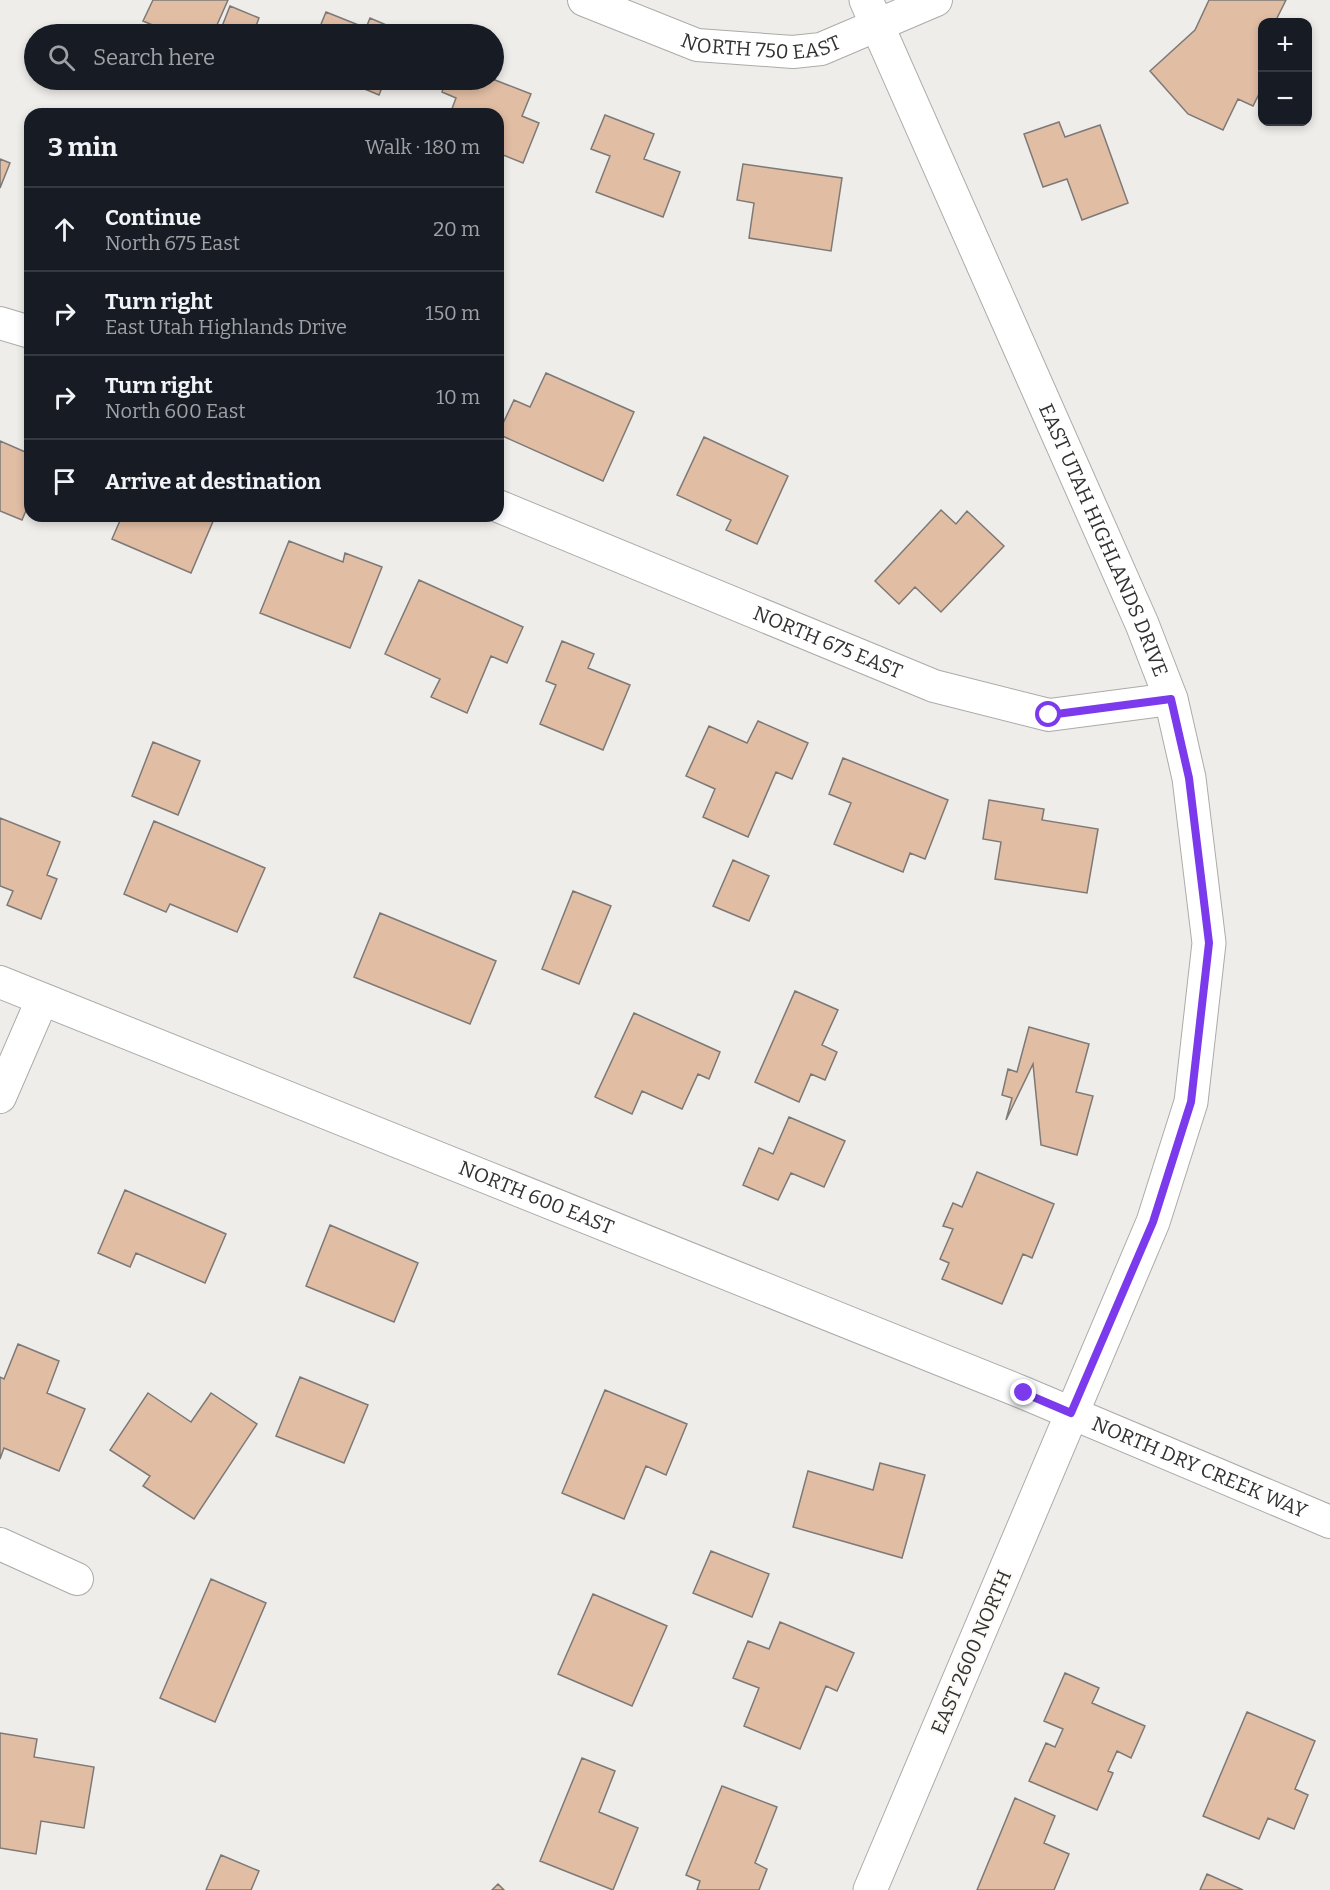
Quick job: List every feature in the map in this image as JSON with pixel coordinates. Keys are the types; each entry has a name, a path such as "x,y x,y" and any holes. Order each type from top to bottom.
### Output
{"street":[{"name":"NORTH 750 EAST","path":"584,0 697,45 794,52 822,49 872,13 936,0"},
{"name":"EAST UTAH HIGHLANDS DRIVE","path":"872,13 1138,613 1171,699 1189,778 1209,943 1191,1102 1153,1222 1071,1413"},
{"path":"0,323 24,330"},
{"name":"NORTH 675 EAST","path":"504,508 934,686 1049,715 1171,699"},
{"name":"NORTH 600 EAST","path":"0,982 1071,1413"},
{"path":"0,1097 42,1000"},
{"name":"NORTH DRY CREEK WAY","path":"1071,1413 1330,1522"},
{"name":"EAST 2600 NORTH","path":"870,1890 1071,1413"},
{"path":"0,1544 77,1579"}],"building":[{"path":"153,0 228,0 217,24 150,24 143,21"},
{"path":"1209,0 1286,0 1277,18 1258,18 1258,96 1253,106 1238,99 1223,130 1188,114 1150,71 1195,30"},
{"path":"230,6 259,18 257,24 223,24"},
{"path":"326,12 356,24 321,24"},
{"path":"370,18 384,24 368,24"},
{"path":"504,84 531,94 522,116 539,123 523,163 504,155 504,108 452,108 456,98 442,92 443,90 504,90"},
{"path":"367,90 381,90 379,95"},
{"path":"605,115 654,134 644,159 680,172 663,217 596,192 610,156 591,149"},
{"path":"1059,122 1065,137 1100,125 1128,203 1082,220 1067,179 1043,187 1024,134"},
{"path":"0,159 10,163 0,188"},
{"path":"743,164 842,178 831,251 749,238 754,203 737,200"},
{"path":"546,373 634,412 603,481 504,437 504,421 514,400 530,407"},
{"path":"704,437 788,476 757,544 726,530 731,520 677,495"},
{"path":"0,441 24,451 24,515 22,520 0,511"},
{"path":"941,510 956,524 967,511 1004,546 941,612 915,587 899,604 875,581"},
{"path":"119,522 213,522 191,573 112,539"},
{"path":"289,541 343,562 345,553 382,567 350,648 260,613"},
{"path":"419,580 523,627 507,663 491,656 467,713 431,697 440,679 385,654"},
{"path":"562,641 594,654 588,668 630,685 603,750 540,724 556,685 546,681"},
{"path":"758,721 808,743 792,779 776,772 748,837 703,817 715,789 686,776 709,726 747,743"},
{"path":"153,742 200,761 178,815 132,796"},
{"path":"843,758 948,800 925,859 910,853 903,872 834,844 851,803 829,794"},
{"path":"989,800 1044,809 1042,820 1098,829 1087,893 995,879 1001,842 983,839"},
{"path":"0,818 60,842 47,875 57,879 41,919 7,905 13,891 0,886"},
{"path":"154,821 265,868 237,932 170,904 166,912 124,894"},
{"path":"733,860 769,876 749,921 713,906"},
{"path":"573,891 611,906 579,984 542,969"},
{"path":"380,913 496,961 470,1024 354,977"},
{"path":"795,991 838,1010 822,1045 837,1052 825,1080 811,1074 799,1102 755,1082"},
{"path":"634,1013 720,1052 709,1079 698,1074 682,1109 642,1091 632,1114 595,1097"},
{"path":"1029,1027 1089,1044 1076,1092 1093,1096 1077,1155 1041,1145 1033,1064 1006,1120 1012,1098 1002,1095 1008,1069 1017,1072"},
{"path":"789,1117 845,1141 824,1187 791,1173 778,1200 743,1185 759,1148 773,1154"},
{"path":"977,1172 1054,1204 1032,1258 1023,1254 1002,1304 942,1279 949,1263 940,1259 953,1229 943,1226 953,1203 962,1207"},
{"path":"125,1190 226,1234 205,1283 136,1253 130,1267 98,1253"},
{"path":"330,1225 418,1263 394,1322 306,1286"},
{"path":"18,1344 59,1361 47,1393 85,1409 59,1471 4,1448 0,1459 0,1377 4,1379"},
{"path":"300,1377 368,1405 344,1463 276,1436"},
{"path":"605,1390 687,1424 666,1475 646,1466 624,1519 562,1493"},
{"path":"148,1393 191,1422 211,1393 257,1424 194,1519 143,1486 150,1476 110,1450"},
{"path":"880,1463 925,1475 902,1558 793,1527 808,1471 873,1490"},
{"path":"711,1551 769,1574 752,1617 693,1593"},
{"path":"211,1579 266,1603 215,1722 160,1698"},
{"path":"593,1594 667,1626 632,1706 558,1674"},
{"path":"780,1622 854,1653 837,1691 826,1686 800,1749 744,1726 759,1688 733,1678 748,1641 769,1649"},
{"path":"1065,1673 1099,1688 1092,1703 1145,1726 1131,1758 1117,1751 1108,1771 1113,1773 1097,1810 1029,1781 1046,1743 1055,1747 1063,1729 1044,1721"},
{"path":"1247,1712 1315,1741 1295,1789 1308,1795 1294,1829 1268,1818 1259,1839 1203,1816"},
{"path":"0,1733 37,1739 34,1757 94,1767 84,1828 41,1821 36,1854 0,1848"},
{"path":"582,1758 615,1771 599,1812 638,1828 613,1890 540,1861"},
{"path":"722,1786 777,1807 755,1863 767,1869 759,1890 697,1890 700,1881 686,1875"},
{"path":"1015,1798 1055,1816 1044,1843 1069,1854 1054,1890 977,1890"},
{"path":"221,1855 259,1871 251,1890 206,1890"},
{"path":"1207,1874 1243,1890 1200,1890"},
{"path":"498,1884 504,1890 492,1890"}],"route":[{"path":"1024,1393 1071,1413 1153,1222 1191,1102 1209,943 1189,778 1171,699 1049,715"}]}
